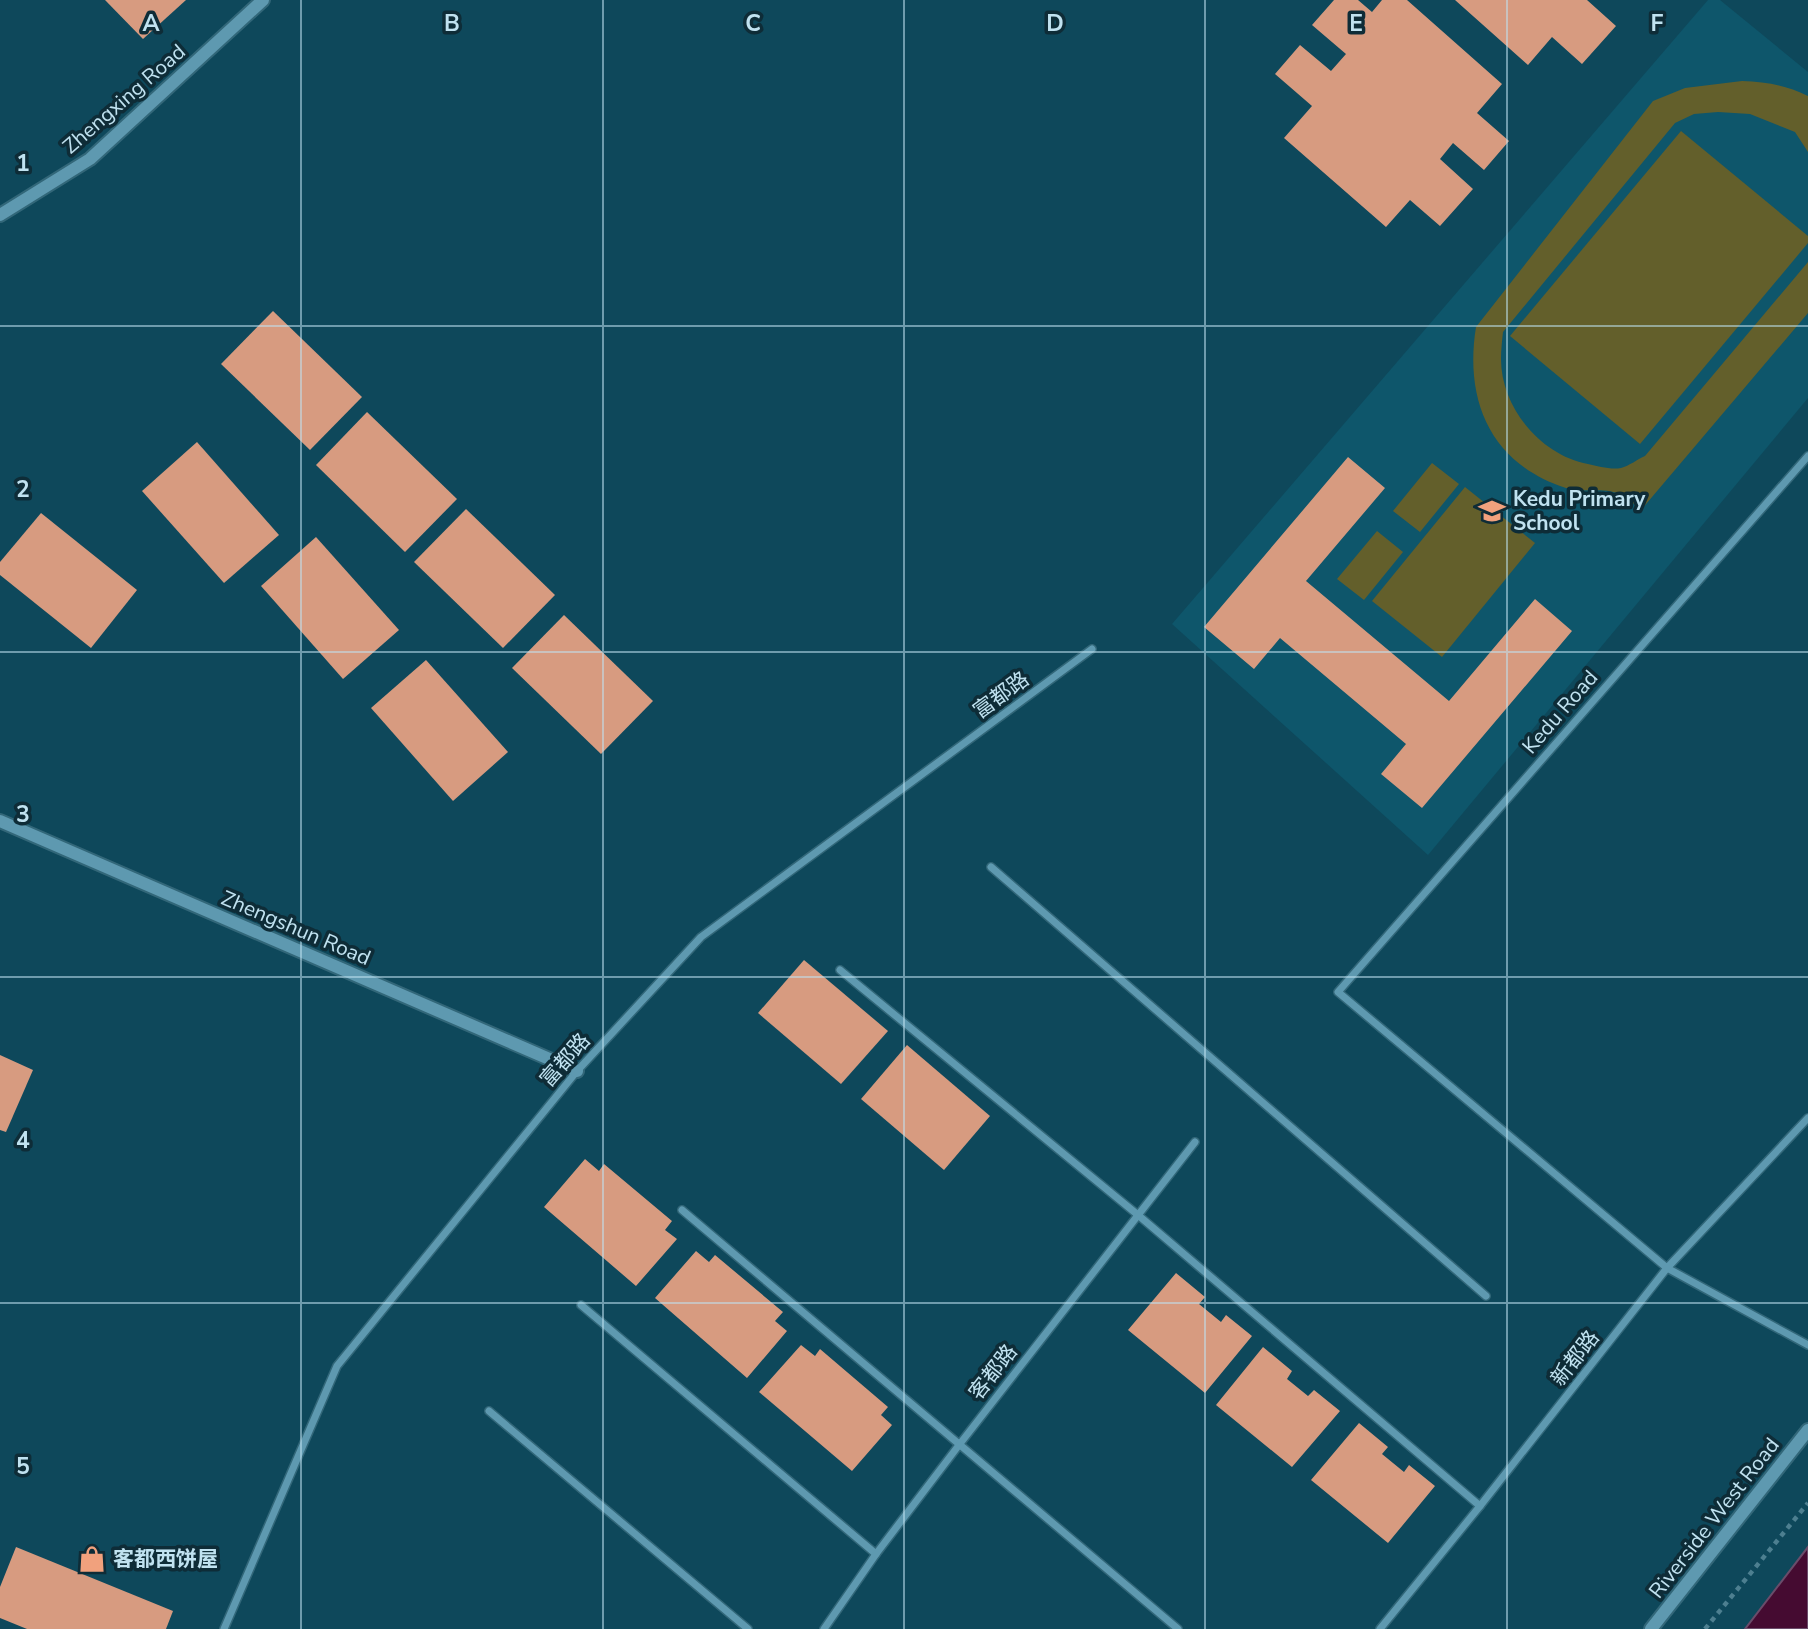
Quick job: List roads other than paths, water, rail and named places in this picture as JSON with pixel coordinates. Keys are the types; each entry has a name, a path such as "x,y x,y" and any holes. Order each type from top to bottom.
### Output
{"street":[{"name":"Zhengxing Road","path":"0,215 90,159 263,0"},
{"name":"Kedu Road","path":"1667,1268 1338,992 1808,456"},
{"name":"富都路","path":"224,1629 337,1366 577,1071 701,937 1092,649"},
{"name":"Zhengshun Road","path":"0,821 577,1071"},
{"path":"991,867 1486,1296"},
{"path":"840,970 1138,1215 1480,1506"},
{"name":"新都路","path":"1380,1629 1667,1268 1808,1118"},
{"name":"客都路","path":"824,1629 876,1554 959,1445 1195,1142"},
{"path":"682,1210 1178,1629"},
{"path":"1667,1268 1808,1345"},
{"path":"581,1305 876,1554"},
{"path":"489,1411 748,1629"},
{"name":"Riverside West Road","path":"1651,1629 1808,1430"}],"place":[{"name":"Kedu Primary School","path":"1492,511"},
{"name":"客都西饼屋","path":"92,1559"}]}
